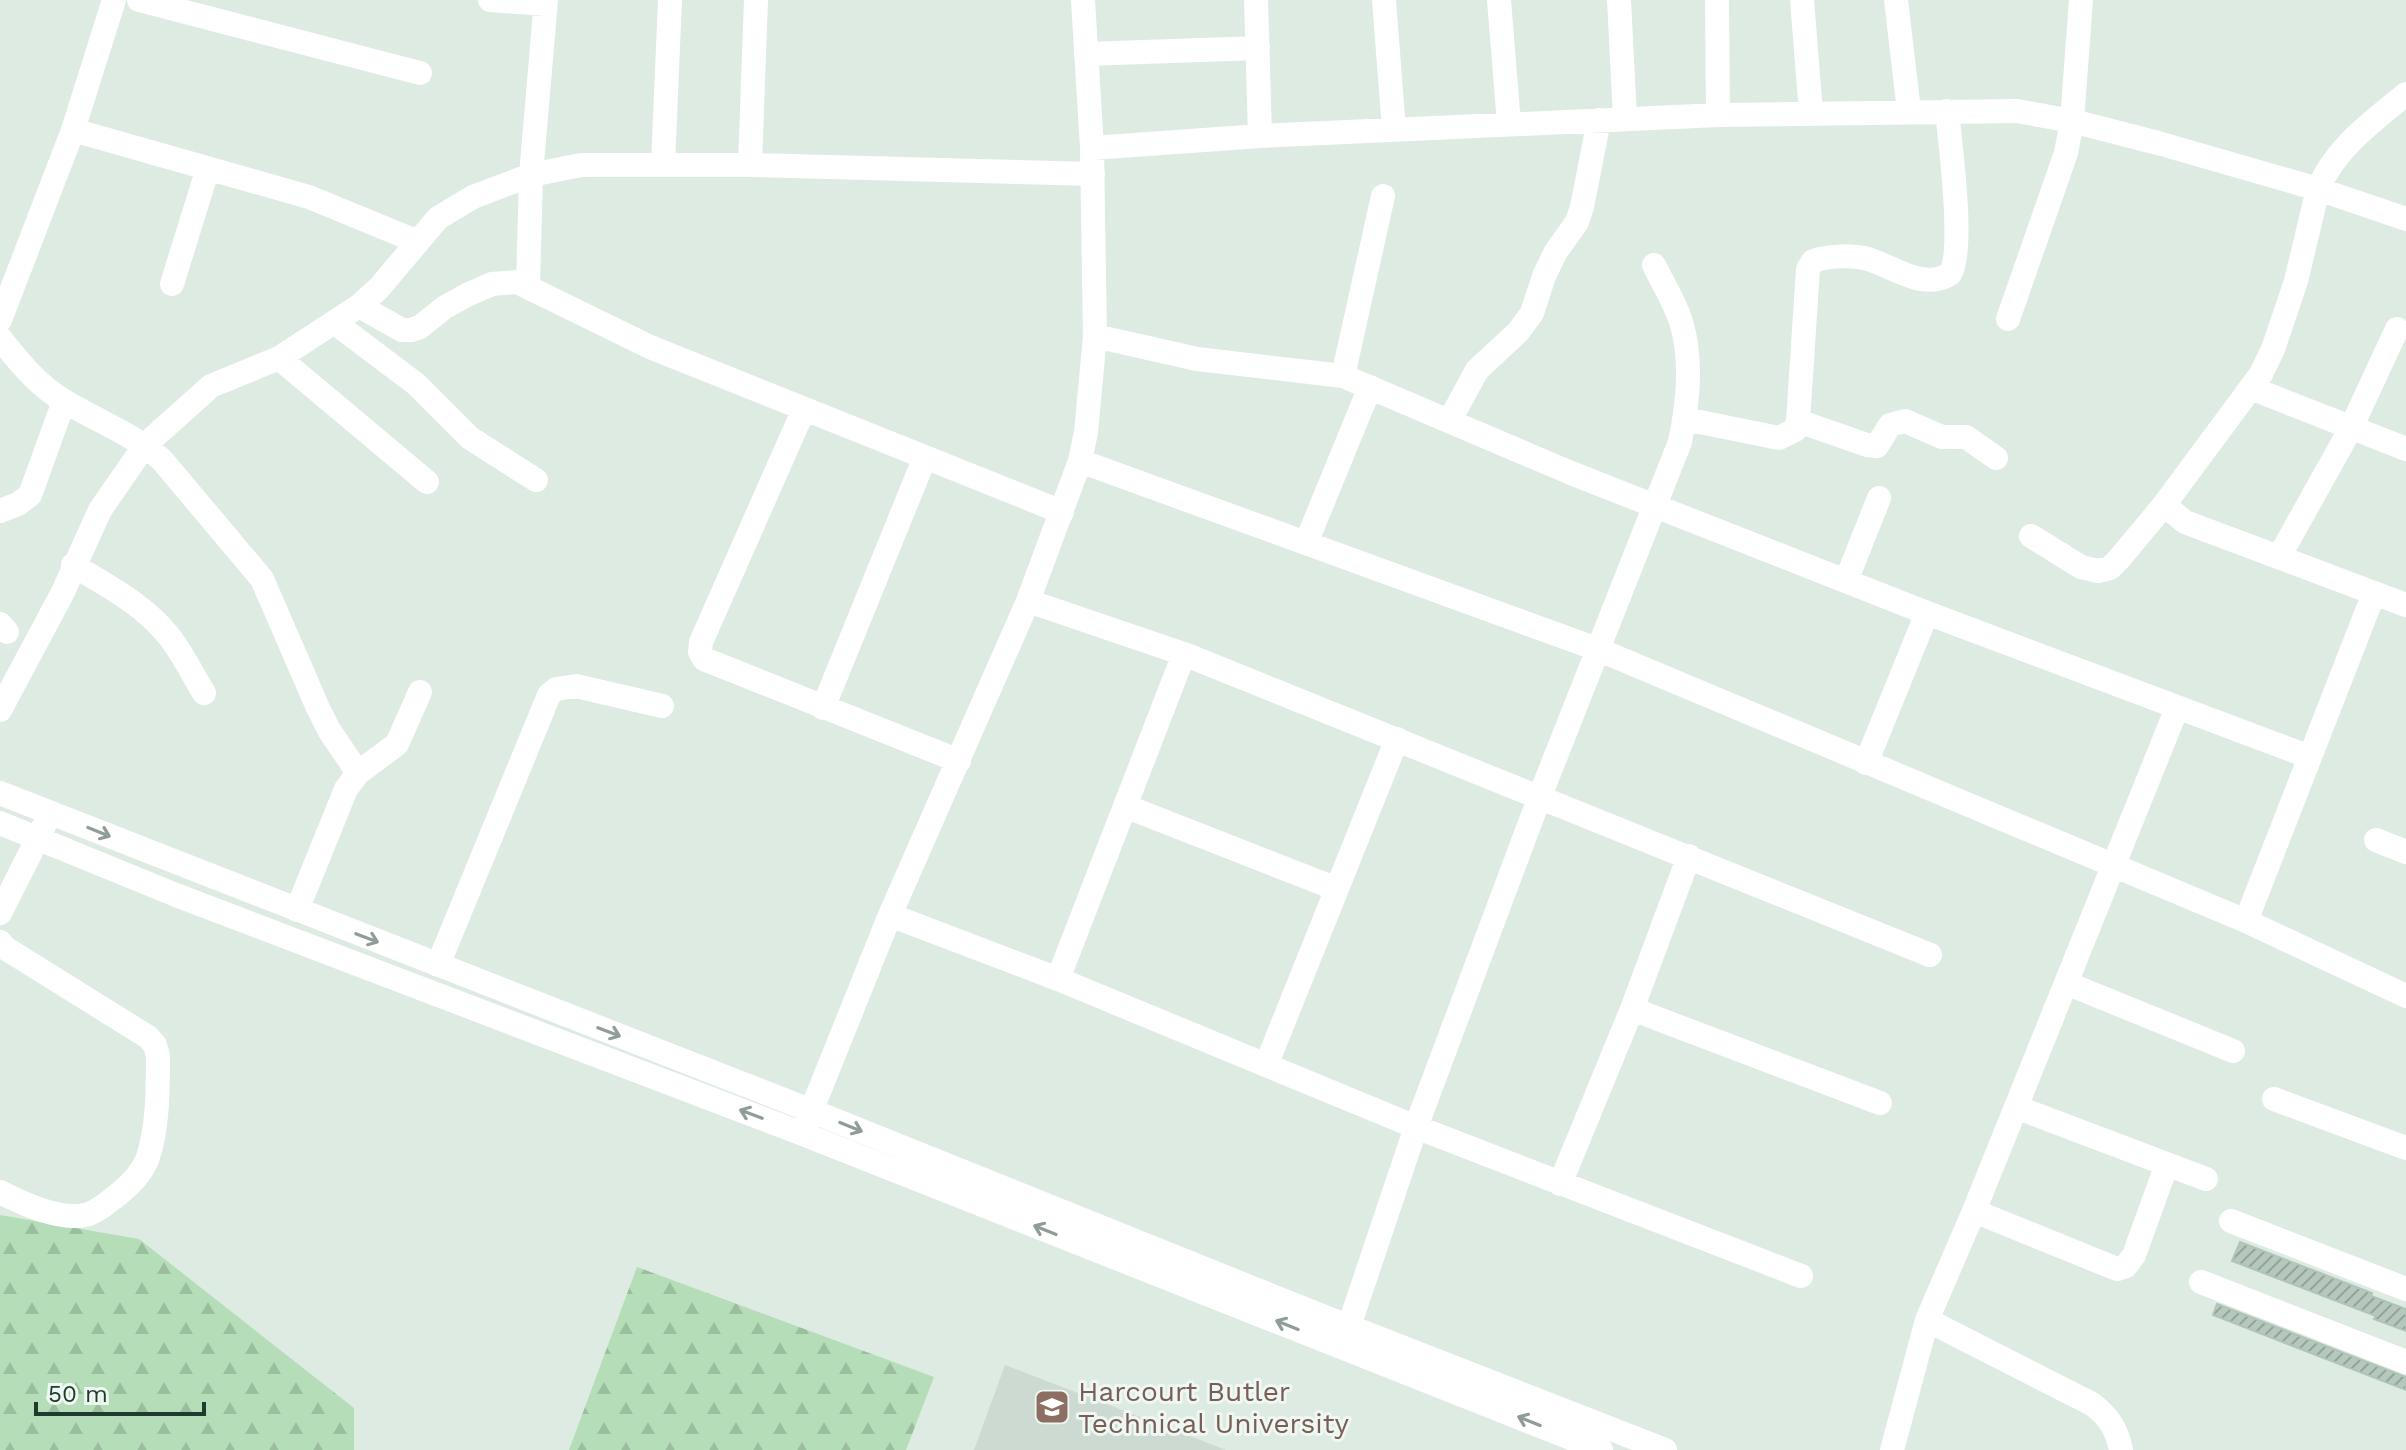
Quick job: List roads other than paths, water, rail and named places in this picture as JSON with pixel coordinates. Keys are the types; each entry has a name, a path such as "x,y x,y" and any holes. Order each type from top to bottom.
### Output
{"street":[{"path":"0,320 73,130 114,0"},
{"path":"139,0 420,73"},
{"path":"490,0 545,2 531,175 528,286"},
{"path":"663,164 670,0"},
{"path":"750,165 756,0"},
{"path":"803,1134 890,915 1028,601 1080,461 1086,432 1095,336 1093,174 1083,0"},
{"path":"1256,0 1260,136"},
{"path":"1384,0 1394,130"},
{"path":"1499,0 1509,124"},
{"path":"1619,0 1625,118"},
{"path":"1717,0 1718,115"},
{"path":"1802,0 1811,113"},
{"path":"1896,0 1909,111"},
{"path":"2008,319 2057,183 2072,121 2081,0"},
{"path":"1086,54 1258,48"},
{"path":"2031,536 2081,567 2098,571 2110,568 2119,559 2164,505 2261,374 2282,327 2318,189 2326,171 2347,143 2406,94"},
{"path":"1685,419 1779,438 1795,430 1808,269 1813,261 1870,259 1931,281 1945,277 1954,268 1956,225 1947,111"},
{"path":"1092,148 1260,136 1625,118 2017,111 2072,121 2318,189 2406,219"},
{"path":"1450,420 1477,370 1527,323 1532,313 1555,253 1577,222 1599,120"},
{"path":"73,130 309,197 402,235"},
{"path":"0,710 59,599 100,510 145,445 211,386 279,358 359,306 379,288 402,235 473,197 531,175 581,165 750,165 1093,174"},
{"path":"172,284 208,168"},
{"path":"1343,376 1383,196"},
{"path":"1346,1337 1416,1127 1540,796 1680,442 1687,400 1685,339 1674,304 1654,265"},
{"path":"359,306 402,330 411,330 458,300 492,284 505,282 528,286 626,336 1062,512"},
{"path":"335,323 416,384 470,438 536,480"},
{"path":"2279,557 2351,428 2397,329"},
{"path":"1095,336 1197,359 1343,376 1571,473 1927,613 2310,757"},
{"path":"0,338 22,366 74,406 145,445 162,460 262,579 324,719 358,773"},
{"path":"279,358 427,482"},
{"path":"1306,543 1370,387"},
{"path":"2251,388 2406,449"},
{"path":"2,508 18,504 30,495 74,406"},
{"path":"804,409 701,642 700,652 704,659 959,761"},
{"path":"1798,421 1877,446 1890,425 1905,421 1942,437 1972,439 1996,458"},
{"path":"823,708 925,457"},
{"path":"1080,461 1597,649 2246,921 2406,996"},
{"path":"1846,581 1879,498"},
{"path":"2164,505 2185,522 2406,605"},
{"path":"73,565 126,597 161,628 204,693"},
{"path":"2246,921 2374,593"},
{"path":"1028,601 1184,654 1930,955"},
{"path":"1866,763 1927,613"},
{"path":"1058,979 1184,654"},
{"path":"438,965 549,695 556,689 576,686 662,706"},
{"path":"309,945 308,915 346,789 358,773 397,744 420,692"},
{"path":"1892,1450 1927,1320 2177,708"},
{"path":"1267,1063 1397,739"},
{"path":"0,793 812,1111 1346,1337 1601,1450"},
{"path":"1125,806 1337,889"},
{"path":"0,913 50,813"},
{"path":"0,823 176,895 803,1134 1346,1337 1665,1450"},
{"path":"2376,840 2406,852"},
{"path":"1560,1184 1632,1009 1689,856"},
{"path":"890,915 1267,1063 1416,1127 1801,1276"},
{"path":"0,1192 43,1210 73,1215 88,1214 126,1188 139,1176 150,1148 158,1066 155,1045 148,1037 2,948"},
{"path":"2066,983 2233,1051"},
{"path":"1632,1009 1880,1103"},
{"path":"656,1078 665,1054"},
{"path":"2274,1099 2406,1148"},
{"path":"2016,1107 2206,1179"},
{"path":"1974,1211 2117,1269 2126,1266 2134,1255 2167,1164"},
{"path":"2231,1221 2406,1289"},
{"path":"2201,1282 2406,1362"},
{"path":"1927,1320 2092,1404 2107,1415 2121,1450"}],"place":[{"name":"Harcourt Butler Technical University","path":"1052,1407"}]}
